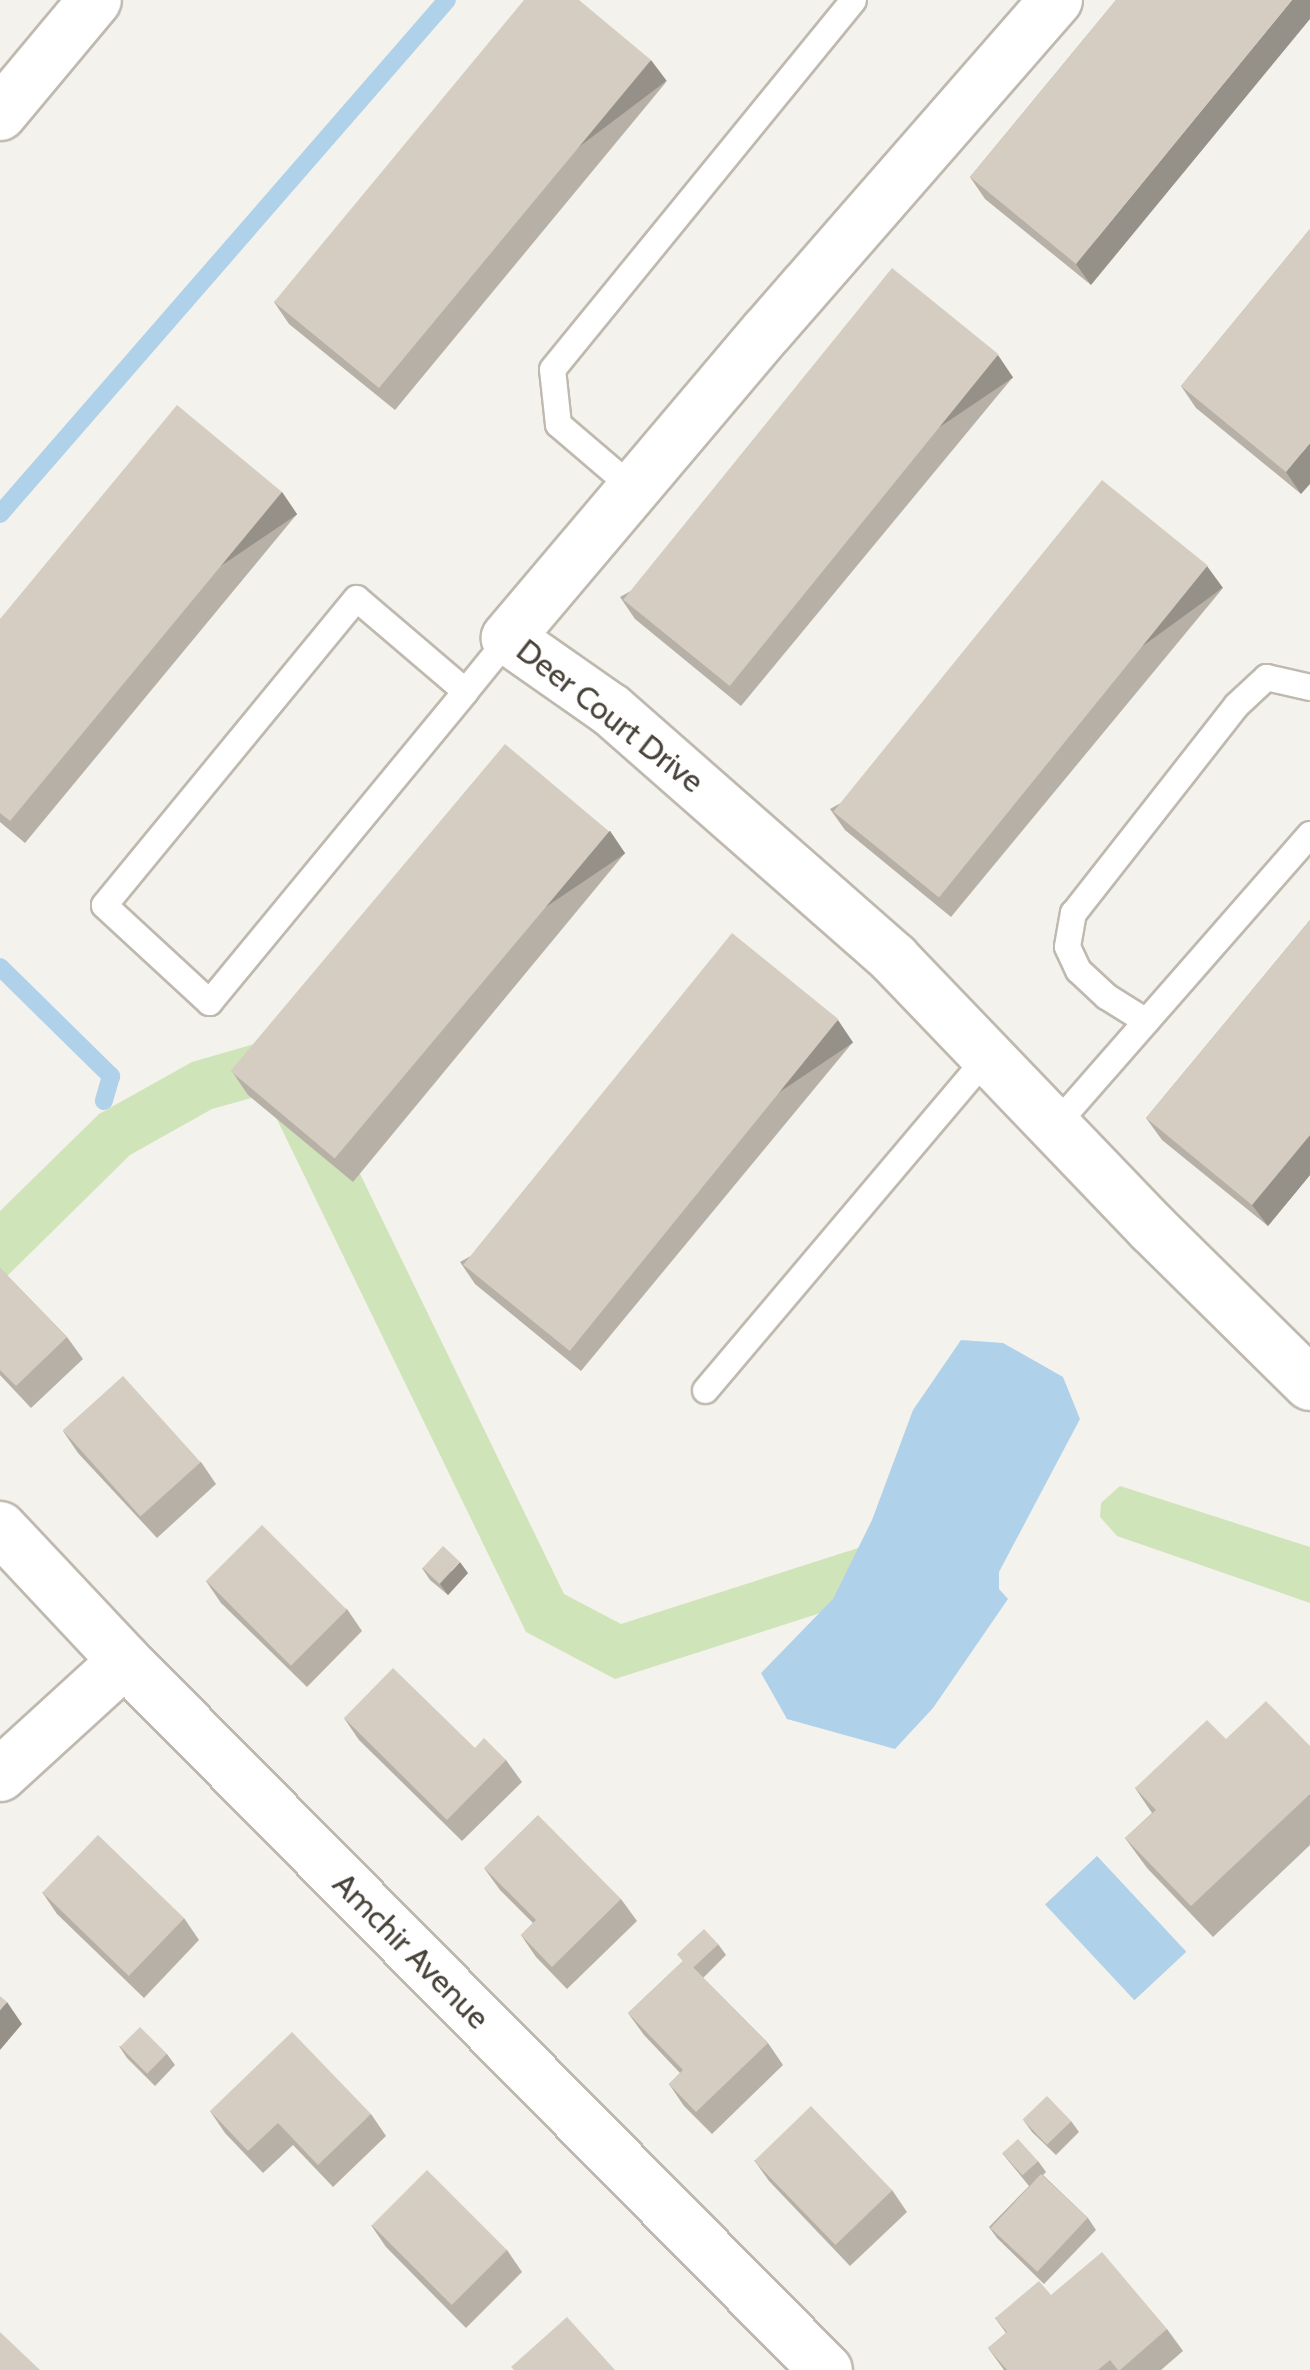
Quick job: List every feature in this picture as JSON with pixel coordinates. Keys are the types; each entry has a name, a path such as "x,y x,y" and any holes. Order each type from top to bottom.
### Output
{"street":[{"path":"0,114 94,0"},
{"name":"Deer Court Drive","path":"1056,0 508,638 611,710 894,959 1310,1384"},
{"name":"Amchir Avenue","path":"0,1528 125,1660 826,2370"},
{"path":"0,1775 125,1660"}],"lane":[{"path":"634,490 558,424 552,369 854,0"},
{"path":"465,691 356,598 104,905 210,1002 465,691 508,638"},
{"path":"1146,1020 1106,996 1078,970 1067,946 1073,914 1236,705 1266,677 1310,688"},
{"path":"1054,1126 1310,834"},
{"path":"704,1390 987,1056"}],"green space":[{"path":"265,1041 313,1077 564,1594 621,1624 902,1534 917,1582 615,1679 526,1632 271,1107 259,1096 212,1109 130,1155 0,1283 0,1211 99,1114 192,1062"},
{"path":"1120,1486 1310,1547 1310,1603 1117,1536 1100,1517 1101,1503"}],"water":[{"path":"961,1340 1003,1343 1063,1377 1080,1419 999,1572 999,1589 1008,1599 933,1708 895,1749 787,1719 761,1673 833,1599 872,1520 913,1410"},
{"path":"1097,1856 1186,1952 1134,2000 1045,1904"}],"building":[{"path":"524,0 579,0 651,60 379,388 274,302"},
{"path":"1116,0 1292,0 1076,264 970,177"},
{"path":"1310,229 1310,443 1286,472 1181,386"},
{"path":"892,268 998,354 730,686 623,600"},
{"path":"177,405 282,492 10,821 0,813 0,619"},
{"path":"1102,480 1208,566 939,897 833,812"},
{"path":"505,744 609,831 335,1159 231,1071"},
{"path":"1310,920 1310,1135 1252,1205 1146,1118"},
{"path":"732,933 838,1019 570,1351 463,1265"},
{"path":"0,1268 67,1337 16,1386 0,1370"},
{"path":"123,1376 201,1462 140,1516 63,1430"},
{"path":"262,1525 347,1610 291,1666 206,1581"},
{"path":"443,1546 460,1562 439,1584 423,1568"},
{"path":"393,1668 475,1748 484,1738 506,1760 447,1820 344,1718"},
{"path":"1266,1701 1310,1746 1310,1794 1191,1906 1125,1838 1156,1810 1135,1788 1207,1720 1226,1739"},
{"path":"538,1815 621,1899 552,1967 521,1935 536,1920 484,1868"},
{"path":"98,1835 184,1918 129,1976 42,1893"},
{"path":"704,1929 718,1944 691,1970 677,1954"},
{"path":"685,1959 768,2043 696,2112 669,2084 683,2070 628,2013"},
{"path":"140,2027 167,2054 147,2074 120,2047"},
{"path":"292,2032 371,2114 318,2165 278,2123 248,2151 210,2111"},
{"path":"1047,2096 1071,2121 1047,2145 1023,2120"},
{"path":"811,2106 892,2190 835,2245 754,2161"},
{"path":"1018,2139 1038,2161 1022,2175 1002,2153"},
{"path":"427,2170 507,2250 452,2305 372,2225"},
{"path":"1041,2174 1088,2218 1037,2272 991,2228"},
{"path":"1102,2252 1167,2329 1120,2370 1110,2360 1098,2370 1007,2370 988,2348 1007,2332 995,2318 1039,2281 1051,2295"},
{"path":"567,2317 615,2370 511,2367"},
{"path":"0,2332 40,2370 0,2370"}],"waterway":[{"path":"0,514 447,0"},
{"path":"0,967 111,1076 104,1101"}]}
